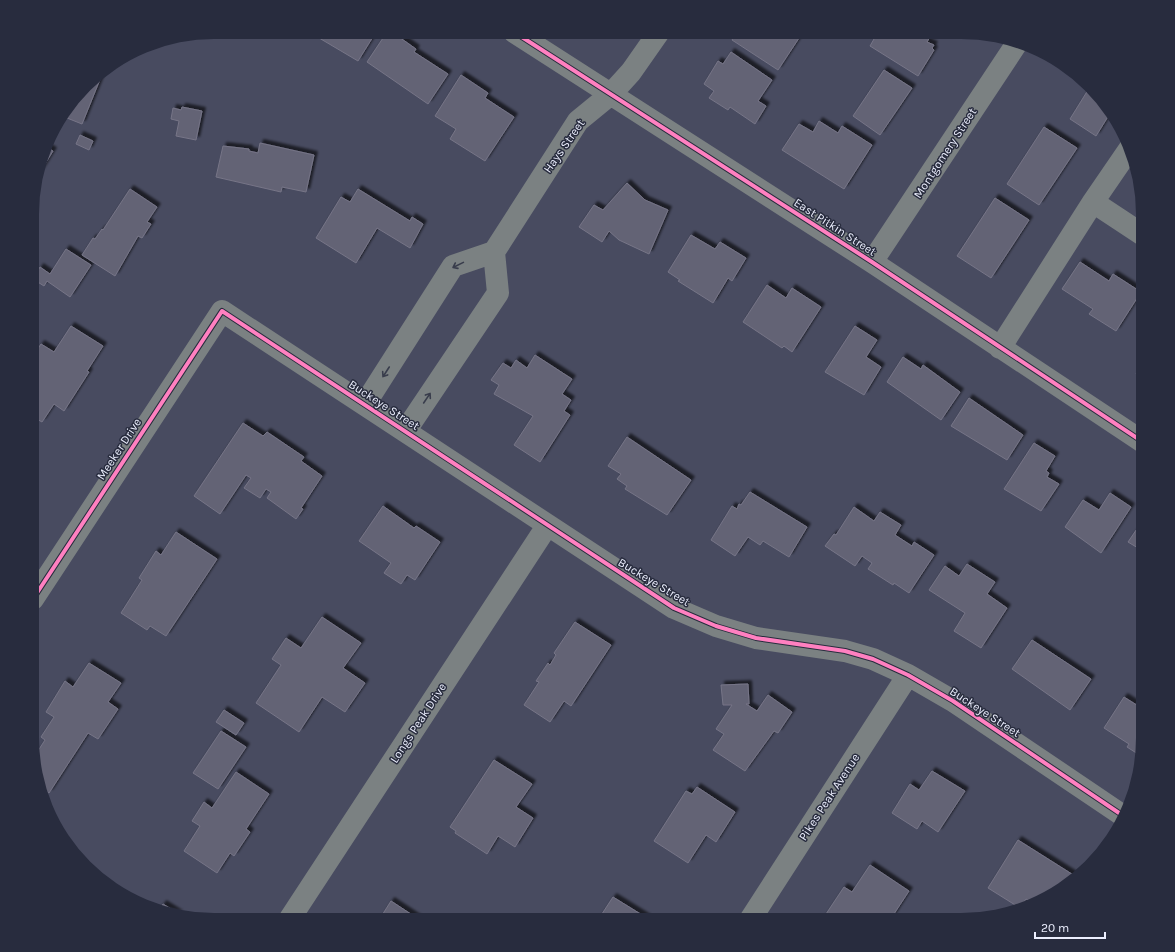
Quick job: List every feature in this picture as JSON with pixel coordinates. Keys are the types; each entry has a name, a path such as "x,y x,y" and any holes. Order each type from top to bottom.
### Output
{"street":[{"name":"East Pitkin Street","path":"525,39 872,262 1136,437"},
{"name":"Hays Street","path":"494,252 578,121 611,94 635,68 654,39"},
{"name":"Montgomery Street","path":"872,262 1014,47"},
{"path":"1000,348 1126,154"},
{"path":"1094,202 1136,230"},
{"path":"365,404 453,266 494,252 498,293 406,430"},
{"name":"Buckeye Street","path":"222,311 406,430 547,526 674,608 716,626 756,638 845,651 873,659 908,675 953,701 1119,813"},
{"name":"Meeker Drive","path":"39,590 222,311"},
{"name":"Longs Peak Drive","path":"294,913 547,526"},
{"name":"Pikes Peak Avenue","path":"755,913 908,675"}],"building":[{"path":"321,39 372,39 358,61"},
{"path":"382,39 402,39 416,49 414,52 448,74 428,104 367,62"},
{"path":"733,39 798,39 778,70"},
{"path":"874,39 929,39 927,42 934,45 932,48 934,50 918,76 870,46"},
{"path":"731,52 772,80 758,101 766,106 755,124 730,107 728,110 709,98 714,91 704,84 718,61 723,64"},
{"path":"884,70 912,88 880,135 853,116"},
{"path":"461,75 488,93 485,98 514,117 485,161 450,139 456,129 435,116"},
{"path":"99,82 82,124 67,118 82,99"},
{"path":"1087,92 1107,118 1096,136 1070,119"},
{"path":"182,107 202,111 196,140 176,136 179,121 171,119 173,108 181,110"},
{"path":"819,121 838,133 842,126 872,145 844,189 782,150 799,124 813,132"},
{"path":"1044,127 1077,148 1039,205 1007,184"},
{"path":"80,135 93,141 89,150 76,144"},
{"path":"260,143 314,155 306,192 282,187 281,192 216,177 223,146 249,149 249,151 258,153"},
{"path":"51,150 53,151 47,160"},
{"path":"627,183 645,200 668,210 649,254 619,240 609,231 602,242 579,227 594,205 603,210"},
{"path":"130,189 157,207 147,222 151,224 142,238 138,236 115,276 82,255 93,238 95,239 102,229 103,230"},
{"path":"358,189 410,221 412,217 423,224 410,248 377,228 356,263 316,238 341,197 350,202"},
{"path":"995,198 1029,220 991,278 957,256"},
{"path":"691,235 715,249 720,242 746,258 732,281 728,278 713,303 678,281 680,280 668,272"},
{"path":"66,249 91,265 70,297 47,281 44,286 39,283 40,267 50,274"},
{"path":"1080,262 1109,281 1113,274 1136,289 1136,300 1116,331 1089,314 1093,309 1062,289"},
{"path":"767,285 786,298 792,288 821,307 792,352 784,346 782,348 743,322"},
{"path":"71,326 103,346 87,371 89,372 64,411 54,404 42,422 39,420 39,347 41,344 54,352"},
{"path":"855,326 877,340 866,357 881,367 864,395 825,372"},
{"path":"535,355 572,379 562,394 571,400 564,411 570,415 540,462 514,445 533,416 494,394 499,385 491,380 503,363 511,368 516,360 527,368"},
{"path":"903,357 921,369 923,365 960,392 941,420 887,382"},
{"path":"969,398 1023,435 1007,460 951,426"},
{"path":"243,423 263,436 267,432 304,457 301,461 322,476 301,508 303,509 296,519 267,498 271,492 266,489 260,498 244,488 251,478 246,475 220,514 194,496"},
{"path":"627,437 691,480 667,515 625,489 627,486 617,479 621,474 608,466"},
{"path":"1034,443 1055,456 1046,471 1049,473 1047,477 1059,484 1041,511 1004,489"},
{"path":"750,492 807,527 789,557 763,541 760,545 748,537 735,556 711,540 732,506 737,509 739,504 741,505"},
{"path":"1110,493 1131,507 1101,553 1065,527 1083,500 1099,510"},
{"path":"383,506 414,528 416,526 440,542 415,580 407,575 401,584 384,573 391,563 359,541"},
{"path":"854,507 874,521 880,512 901,525 895,535 912,546 914,542 934,555 909,593 868,569 872,563 862,556 855,566 825,546 834,534 836,535"},
{"path":"1136,530 1136,547 1128,542"},
{"path":"176,532 217,559 166,636 150,626 147,630 121,613 142,580 139,578 156,551 161,555"},
{"path":"967,564 995,582 987,594 1007,608 981,648 954,631 965,613 929,590 945,566 959,576"},
{"path":"322,617 361,643 343,668 365,683 345,712 322,697 299,732 256,703 281,665 272,659 286,638 301,648"},
{"path":"575,622 611,645 571,706 564,701 550,722 524,705 539,682 536,681 548,663 550,665 556,655 554,653"},
{"path":"1032,640 1091,679 1070,710 1012,669"},
{"path":"89,663 121,683 108,702 118,709 98,739 88,733 49,793 42,772 39,750 45,740 41,737 54,717 46,712 65,681 73,687"},
{"path":"748,684 749,704 746,704 757,711 768,695 792,712 778,733 774,731 745,771 713,750 724,734 716,729 732,705 723,705 721,685"},
{"path":"1124,697 1136,705 1136,753 1127,747 1129,744 1104,728"},
{"path":"224,710 244,723 236,735 216,722"},
{"path":"221,731 246,747 218,789 193,773"},
{"path":"494,760 532,784 516,807 533,818 515,847 498,836 487,854 455,833 456,831 450,827"},
{"path":"932,771 965,791 938,832 922,821 917,829 892,813 910,784 919,790"},
{"path":"236,772 269,794 246,829 250,832 234,856 230,853 217,873 184,851 200,826 192,821 204,802 212,808"},
{"path":"697,787 735,812 716,842 706,835 688,863 654,841 686,791 692,794"},
{"path":"1018,840 1072,874 1049,890 1015,905 988,888"},
{"path":"870,865 909,891 895,913 827,913 844,887 852,892"},
{"path":"613,897 639,913 603,913"},
{"path":"391,901 409,913 383,913"}],"cycle path":[{"path":"525,39 872,262 1136,437"},
{"path":"39,590 222,311 674,608 716,626 756,638 845,651 873,659 908,675 953,701 1119,813"}]}
